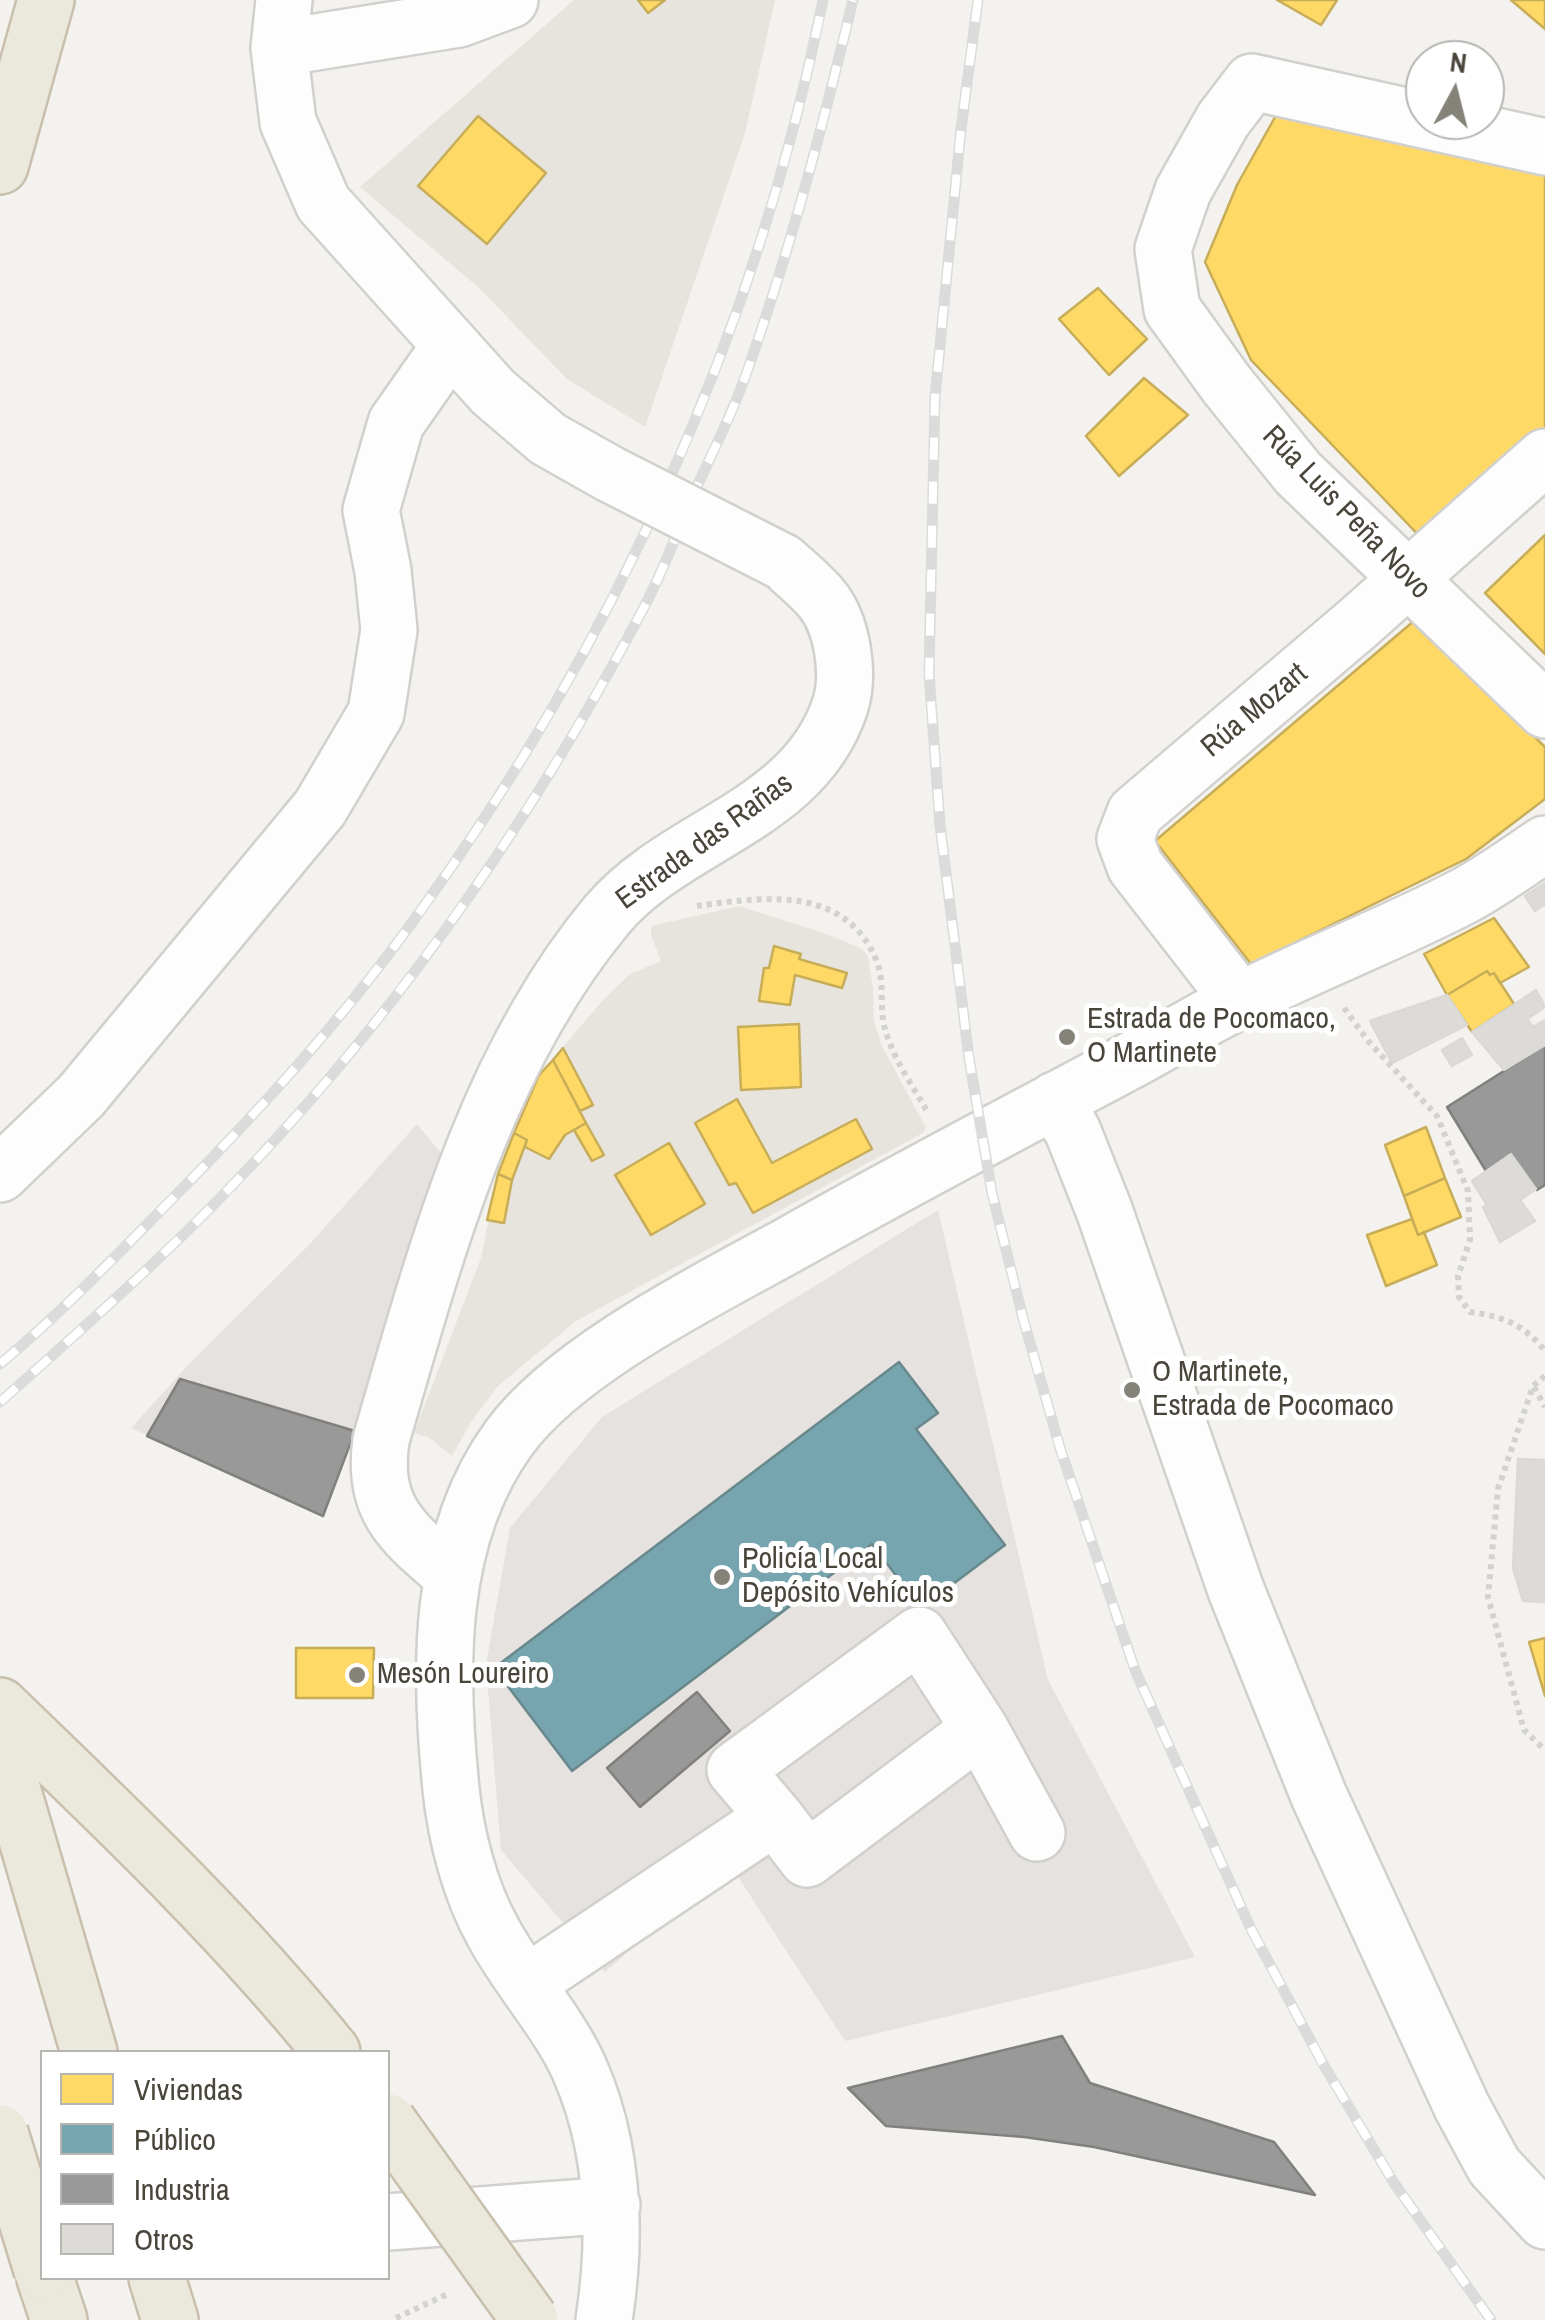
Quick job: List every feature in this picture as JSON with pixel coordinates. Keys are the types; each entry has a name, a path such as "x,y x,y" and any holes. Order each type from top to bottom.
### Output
{"highway":[{"path":"0,166 46,0"},
{"path":"0,1706 154,1855 294,2004 330,2050"},
{"path":"0,1747 88,2050"},
{"path":"390,2125 530,2320"},
{"path":"0,2133 40,2263"},
{"path":"46,2280 58,2320"},
{"path":"158,2280 170,2320"}],"street":[{"path":"282,24 458,20 510,0"},
{"name":"Estrada das Rañas","path":"282,24 288,122 323,203 493,392 548,439 782,562 823,599 837,628 844,664 841,703 826,737 804,768 754,812 673,859 610,911 546,996 492,1107 438,1255 386,1422 377,1470 382,1499 421,1549 453,1576"},
{"name":"Rúa Luis Peña Novo","path":"1545,147 1252,82 1223,120 1183,190 1162,249 1172,308 1227,385 1298,472 1545,710"},
{"path":"0,1174 81,1096 320,808 376,713 389,630 371,510 396,424 450,346"},
{"name":"Rúa Mozart","path":"1240,1000 1135,866 1125,840 1135,814 1545,457"},
{"path":"604,2320 612,2204 603,2138 578,2067 494,1934 473,1888 452,1795 445,1636 453,1576 464,1528 480,1486 510,1436 563,1384 621,1342 702,1294 1240,1000 1468,894 1545,844"},
{"path":"1055,1100 1073,1132 1104,1210 1236,1590 1319,1796 1462,2107 1494,2166 1545,2221"},
{"path":"980,1730 807,1859 735,1770 919,1635 980,1730 1037,1832"},
{"path":"527,1983 775,1817"},
{"path":"0,2207 40,2197"},
{"path":"390,2222 612,2204"}],"path":[{"path":"693,907 791,898 834,912 854,928 869,946 878,966 881,1012 892,1046 953,1155"},
{"path":"1313,966 1369,1042 1437,1116 1468,1191 1470,1240 1458,1276 1458,1297 1470,1312 1500,1316 1533,1335 1545,1351"},
{"path":"1545,1376 1533,1386 1498,1489 1488,1596 1524,1730 1545,1750"},
{"path":"1533,1386 1545,1407"}],"shaded area":[{"path":"574,0 775,0 745,133 645,427 567,379 479,288 360,187"},
{"path":"739,906 827,934 862,949 868,956 874,1021 882,1046 926,1128 576,1321 498,1386 452,1456 428,1437 414,1433 481,1258 498,1174 539,1075 630,974 661,961 651,926"},
{"path":"417,1124 445,1158 323,1516 131,1428 190,1363 311,1243"},
{"path":"938,1210 1048,1680 1195,1957 845,2041 729,1863 605,1972 501,1850 486,1665 510,1528 602,1417"}],"building: Viviendas":[{"path":"638,0 665,0 648,13"},
{"path":"1277,0 1337,0 1321,25"},
{"path":"1511,0 1545,0 1545,29"},
{"path":"1279,110 1545,172 1545,430 1426,543 1251,360 1205,262 1237,185"},
{"path":"478,116 546,173 487,244 418,186"},
{"path":"1098,288 1147,339 1109,375 1059,319"},
{"path":"1144,378 1188,415 1119,476 1086,436"},
{"path":"1545,535 1545,654 1485,593"},
{"path":"1415,620 1545,747 1545,799 1466,859 1251,964 1155,841"},
{"path":"1494,918 1529,967 1500,983 1494,973 1490,975 1487,971 1447,995 1424,954"},
{"path":"774,946 801,954 799,959 847,973 842,988 795,975 790,1005 759,1001 764,968 769,968"},
{"path":"1487,971 1490,975 1494,973 1514,1004 1472,1032 1447,995"},
{"path":"799,1024 801,1087 741,1090 738,1027"},
{"path":"563,1048 593,1105 580,1111 553,1060"},
{"path":"553,1060 586,1123 565,1135 549,1159 525,1147 527,1140 514,1133 539,1075"},
{"path":"737,1099 772,1163 856,1119 872,1149 753,1213 736,1183 729,1185 695,1123"},
{"path":"586,1123 604,1155 592,1161 574,1130"},
{"path":"1426,1127 1445,1178 1404,1196 1385,1145"},
{"path":"514,1133 527,1140 512,1180 498,1174"},
{"path":"669,1143 705,1204 651,1235 615,1175"},
{"path":"498,1174 512,1180 504,1223 487,1220"},
{"path":"1445,1178 1461,1217 1418,1235 1404,1196"},
{"path":"1412,1219 1418,1235 1424,1232 1437,1265 1386,1286 1367,1235"},
{"path":"1545,1638 1545,1696 1529,1642"},
{"path":"296,1648 374,1648 373,1698 296,1698"}],"building: Público":[{"name":"Policía Local Depósito Vehículos","path":"899,1362 938,1413 916,1429 1005,1545 921,1608 872,1544 572,1771 494,1668"}],"building: Industria":[{"path":"1545,1045 1545,1185 1537,1190 1511,1154 1486,1171 1447,1107"},
{"path":"180,1379 355,1431 323,1516 147,1436"},
{"path":"697,1692 730,1731 640,1807 607,1768"},
{"path":"1062,2036 1090,2083 1274,2142 1315,2195 1094,2147 886,2126 848,2088"}],"building: Otros":[{"path":"1545,883 1545,904 1535,911 1525,896"},
{"path":"1536,990 1545,1007 1527,1019 1533,1027 1545,1020 1545,1045 1504,1070 1472,1032"},
{"path":"1447,995 1467,1025 1392,1063 1370,1021"},
{"path":"1462,1038 1472,1055 1452,1066 1442,1050"},
{"path":"1511,1154 1536,1189 1520,1200 1535,1221 1500,1242 1483,1207 1487,1205 1472,1181"},
{"path":"1518,1459 1545,1460 1545,1602 1523,1601 1513,1568"}],"railway":[{"path":"0,1364 66,1305 171,1200 330,1028 416,917 488,813 554,705 669,480 717,363 759,244 795,123 823,0"},
{"path":"0,1402 168,1249 284,1130 343,1062 453,919 553,768 649,597 738,395 790,239 853,0"},
{"path":"978,0 961,129 935,397 929,674 940,825 969,1058 992,1193 1060,1448 1135,1670 1251,1929 1322,2062 1394,2183 1491,2320"}],"place":[{"name":"Estrada de Pocomaco, O Martinete","path":"1067,1037"},
{"name":"O Martinete, Estrada de Pocomaco","path":"1132,1390"},
{"name":"Policía Local Depósito Vehículos","path":"722,1577"},
{"name":"Mesón Loureiro","path":"357,1675"}]}
